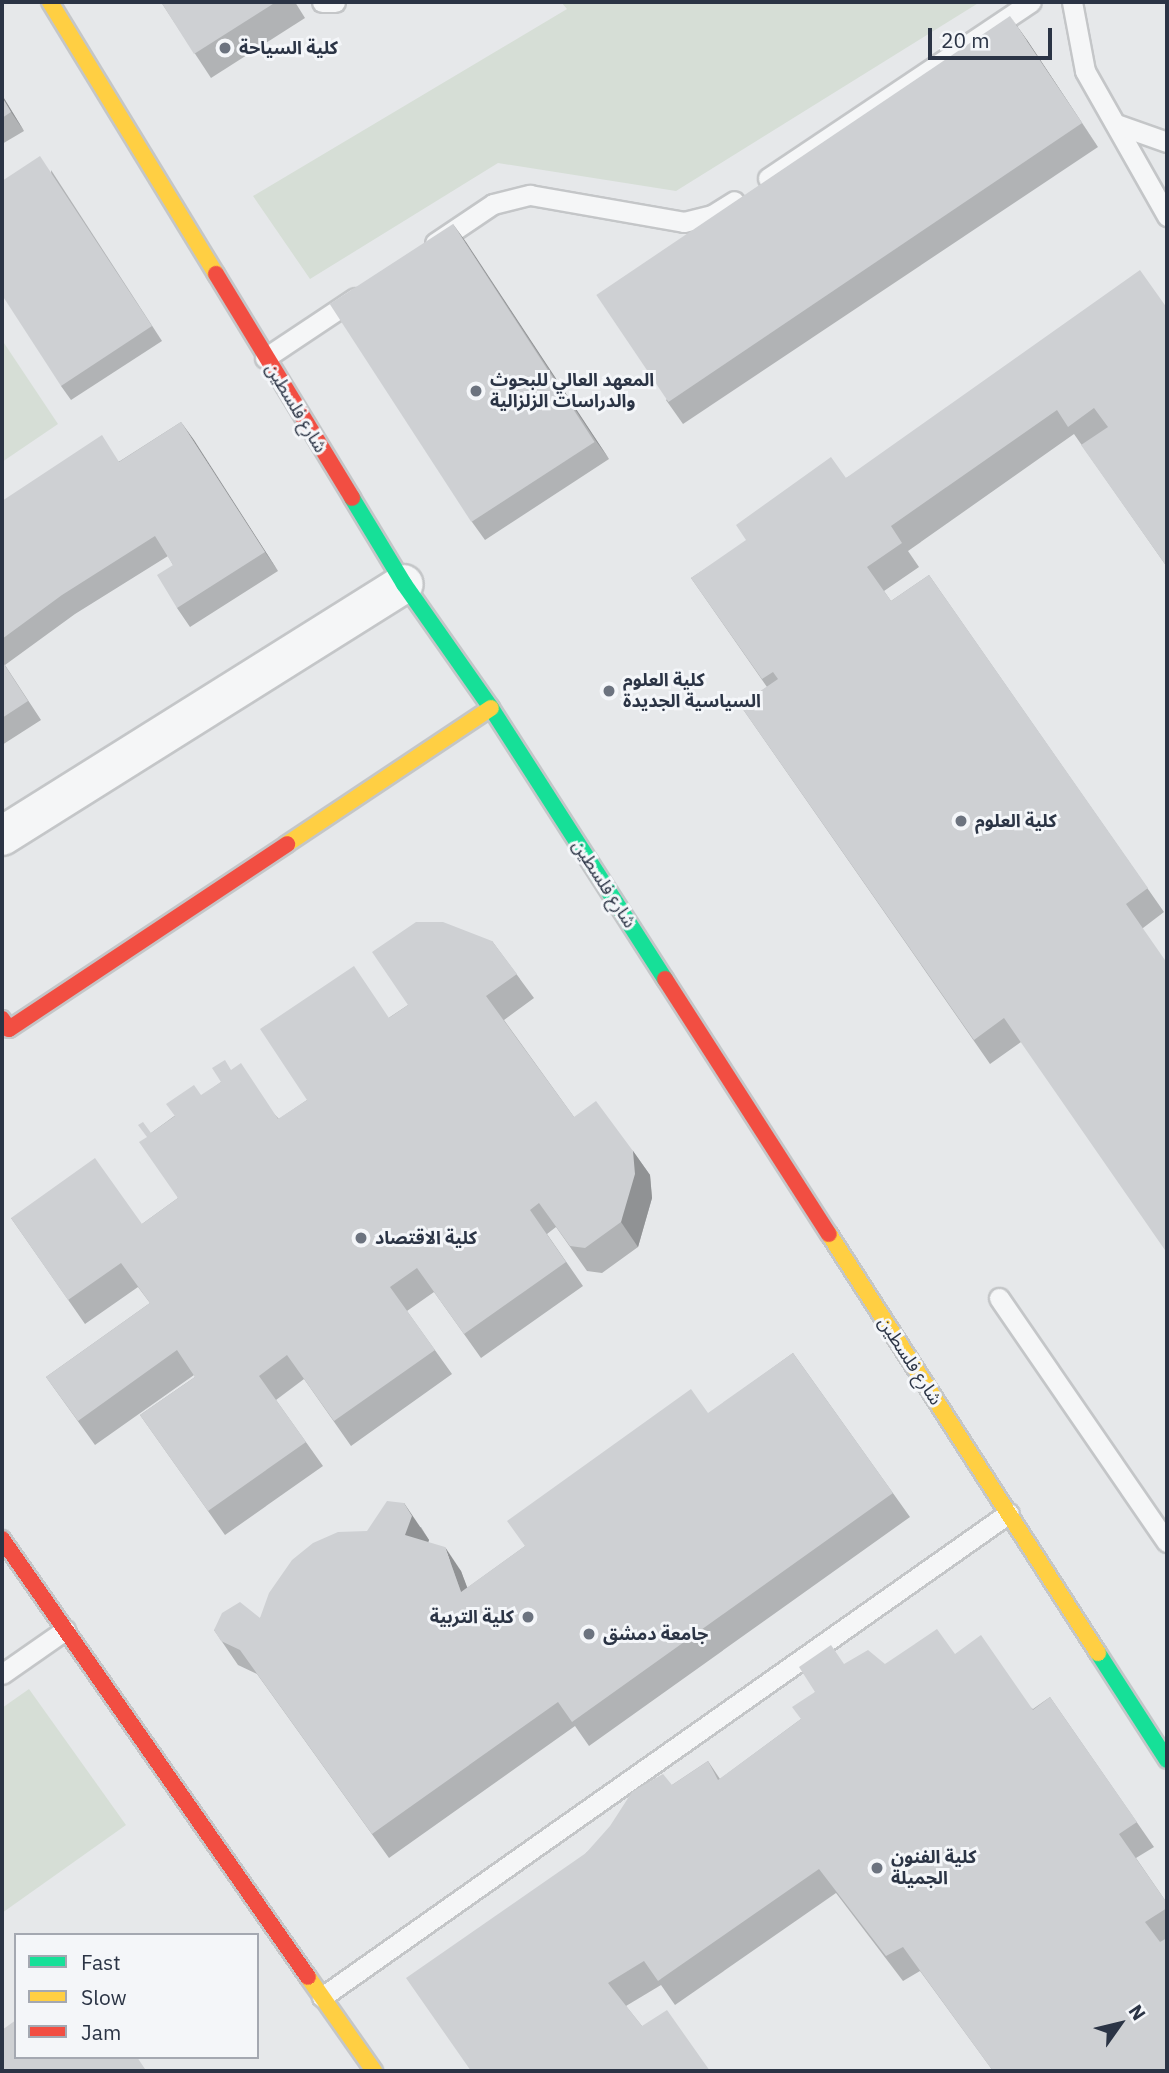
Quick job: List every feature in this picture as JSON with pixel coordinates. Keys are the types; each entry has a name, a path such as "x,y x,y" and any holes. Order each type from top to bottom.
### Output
{"street":[{"name":"شارع فلسطين","path":"50,2 404,584 491,708 1167,1760"},
{"path":"2,836 404,584"},
{"path":"5,1024 491,708"},
{"path":"2,1539 374,2071"}],"lane":[{"path":"322,2 335,2"},
{"path":"425,250 493,204 530,195 684,222 712,215 1031,2"},
{"path":"1072,2 1085,71 1167,216"},
{"path":"1115,124 1167,142"},
{"path":"265,358 368,289"},
{"path":"999,1297 1167,1542"},
{"path":"322,1997 1009,1513"},
{"path":"2,1674 65,1630"}],"shaded area":[{"path":"561,2 980,2 676,191 498,163 310,279 253,196 567,9"},
{"path":"2,340 58,424 2,462"},
{"path":"29,1689 126,1825 2,1913 2,1708"}],"building":[{"path":"161,2 276,2 194,54"},
{"path":"1010,16 1082,123 668,402 596,295"},
{"path":"2,97 11,112 2,118"},
{"path":"40,156 152,326 61,386 2,295 2,181"},
{"name":"المعهد العالي للبحوث والدراسات الزلزالية","path":"453,224 595,442 471,522 330,304"},
{"name":"كلية العلوم","path":"1140,270 1167,308 1167,567 1081,445 1108,427 1094,408 1068,427 1057,410 891,526 902,543 867,567 891,601 929,575 1148,888 1126,904 1167,963 1167,1253 1004,1018 974,1040 740,705 778,679 773,672 762,679 691,578 746,540 736,525 831,457 846,478"},
{"path":"181,422 265,552 177,608 157,575 173,565 155,536 62,595 2,639 2,501 102,435 119,462"},
{"path":"2,661 28,701 2,718"},
{"name":"كلية الاقتصاد","path":"416,922 443,922 492,941 517,974 486,996 574,1117 596,1101 633,1151 635,1174 621,1222 585,1248 570,1246 539,1203 530,1210 566,1262 464,1334 417,1268 390,1287 435,1350 334,1421 287,1355 259,1376 306,1442 208,1511 140,1415 195,1377 177,1350 78,1421 46,1377 150,1303 121,1263 68,1300 11,1218 95,1158 142,1224 178,1198 139,1142 147,1137 138,1125 143,1122 151,1133 175,1116 166,1104 194,1085 201,1095 221,1082 212,1068 225,1060 231,1070 241,1063 278,1119 307,1100 260,1029 354,966 389,1018 408,1005 372,952"},
{"name":"كلية التربية","path":"793,1353 893,1493 572,1722 558,1702 372,1834 240,1650 221,1641 214,1630 222,1613 240,1602 260,1618 269,1593 292,1560 313,1543 338,1532 367,1531 387,1501 404,1503 412,1516 405,1535 445,1547 461,1592 525,1546 507,1521 691,1389 708,1413"},
{"name":"كلية الفنون الجميلة","path":"937,1629 955,1654 981,1635 1033,1710 1050,1697 1137,1822 1119,1834 1167,1903 1167,1908 1145,1922 1160,1942 1167,1938 1167,2071 993,2071 903,1947 886,1956 819,1869 658,1981 644,1961 608,1983 642,2026 667,2010 710,2071 471,2071 406,1978 586,1853 610,1826 632,1792 663,1774 672,1785 708,1761 718,1780 801,1719 792,1707 815,1692 799,1667 831,1645 844,1664 868,1650 885,1664"},
{"path":"14,2021 14,2059 138,2059 145,2069 2,2071 2,2030"}],"traffic: fast":[{"path":"352,498 404,584 491,708 665,979"},
{"path":"1098,1653 1167,1760"}],"traffic: slow":[{"path":"50,2 216,274"},
{"path":"287,844 491,708"},
{"path":"829,1234 1098,1653"},
{"path":"308,1977 374,2071"}],"traffic: jam":[{"path":"216,274 352,498"},
{"path":"2,1019 9,1029 287,844"},
{"path":"665,979 829,1234"},
{"path":"2,1539 308,1977"}],"place":[{"name":"كلية السياحة","path":"225,48"},
{"name":"المعهد العالي للبحوث والدراسات الزلزالية","path":"476,391"},
{"name":"كلية العلوم السياسية الجديدة","path":"609,691"},
{"name":"كلية العلوم","path":"961,821"},
{"name":"كلية الاقتصاد","path":"361,1238"},
{"name":"كلية التربية","path":"528,1617"},
{"name":"جامعة دمشق","path":"589,1634"},
{"name":"كلية الفنون الجميلة","path":"877,1868"}]}
